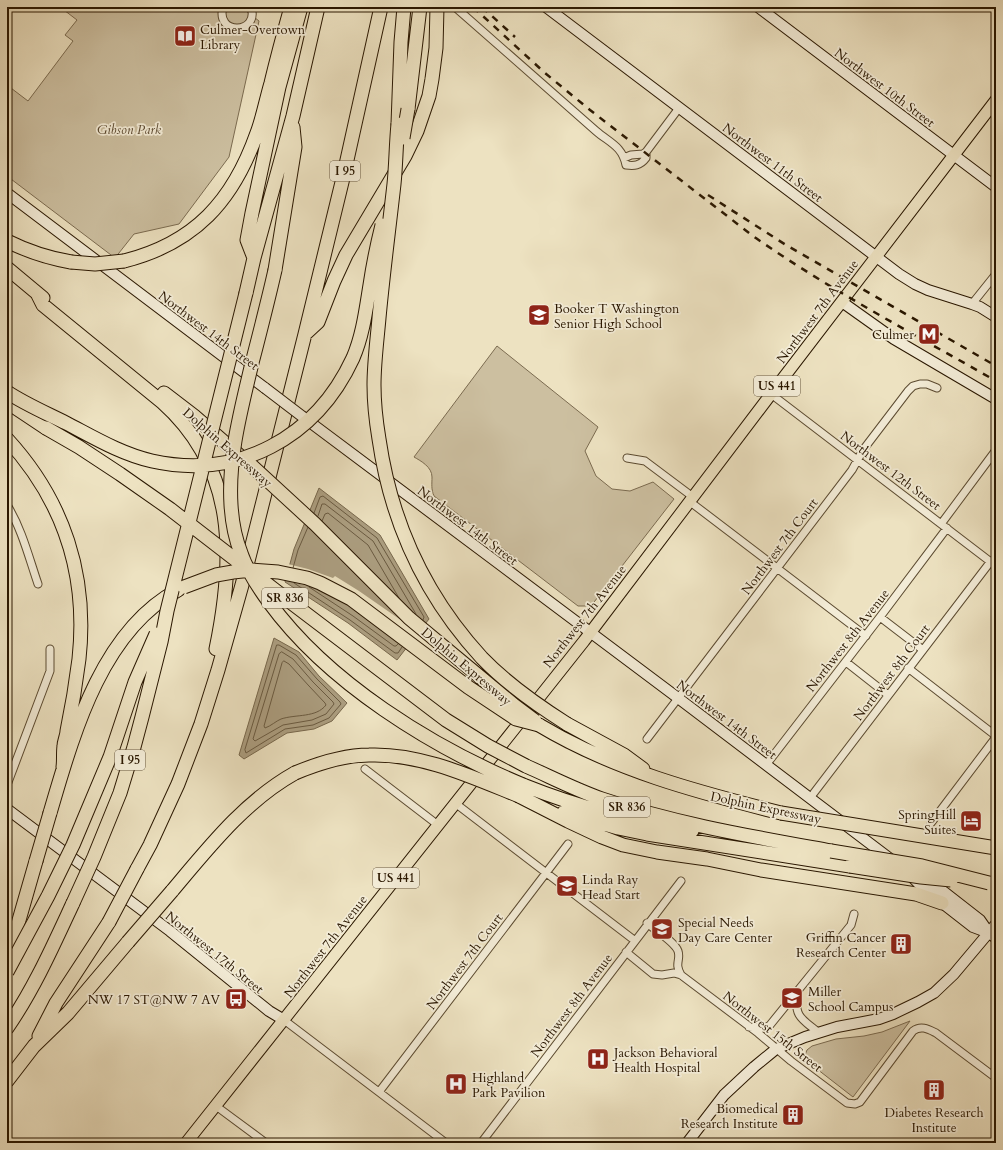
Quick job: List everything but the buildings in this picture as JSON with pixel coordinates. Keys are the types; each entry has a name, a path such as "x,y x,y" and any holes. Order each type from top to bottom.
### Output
{"highway":[{"path":"7,241 40,255 71,262 95,264 124,261 153,252 188,233 219,205 245,163 258,132 290,7"},
{"path":"253,261 247,240 252,213 279,87 301,7"},
{"name":"I 95","path":"7,1028 18,1012 50,953 111,818 122,786 142,717 253,261 293,116 318,7"},
{"name":"I 95","path":"7,1081 34,1046 56,1003 109,922 150,845 178,784 201,724 242,585 353,136 381,7"},
{"path":"7,392 31,406 102,442 131,454 166,463 187,465 212,464 248,457 274,445 301,427 320,410 338,386 354,357 363,324 377,248 387,206 398,174 408,109 420,7"},
{"path":"305,334 318,322 346,255 398,168 417,131 427,102 435,61 437,7"},
{"path":"404,10 401,42 394,188 382,283 374,386 375,409 382,460 389,491 398,520 410,550 428,585 444,610 471,645 497,672 530,699 566,724 624,754 650,776"},
{"path":"293,116 295,147 275,270 239,417 231,473 231,506 234,530 241,554 250,573 270,604 293,632 326,664 359,691 390,713 435,742 477,764 521,790 568,821 602,837 623,845 657,852 916,894 942,903"},
{"path":"7,268 37,293 43,305 175,414 190,432 204,454 213,473 221,496 227,543 226,593 215,652 218,670"},
{"name":"Dolphin Expressway","path":"37,293 188,412 252,466 315,524 409,618 515,706 539,725 558,737 614,763 650,776 700,792 781,813 996,848"},
{"name":"SR 836","path":"7,402 46,428 80,447 164,505 446,720 488,746 526,766 601,799 671,818 733,833 922,866 992,884"},
{"path":"7,439 35,473 55,508 71,550 79,588 81,617 80,653 64,746 64,767"},
{"path":"7,962 74,734 87,702 113,653 125,636 146,613 167,596 184,587 216,575 252,570 278,572 307,578 320,583 368,611 494,705 516,719 539,725"},
{"path":"7,972 48,896 73,845 110,757 135,682 167,611"},
{"path":"34,1046 68,1012 217,838 248,807 280,781 313,765 340,758 369,755 403,757 440,766 521,790 549,796 622,818 716,836 733,833"},
{"path":"521,790 590,820 647,834 921,877 992,884"}],"main road":[{"name":"Northwest 7th Avenue","path":"186,1143 590,632 770,394 996,100"}],"street":[{"path":"223,7 222,18 225,22 229,26 239,28 243,27 251,20 251,7"},
{"path":"455,7 618,148 622,152 625,162"},
{"name":"Northwest 11th Street","path":"546,7 899,274 920,287 980,307 996,317"},
{"name":"Northwest 10th Street","path":"758,7 996,188"},
{"path":"625,162 631,155 643,154 646,152 680,108"},
{"path":"625,162 636,166 646,158 646,152"},
{"name":"Northwest 14th Street","path":"7,193 914,877 923,888 973,927 993,935"},
{"path":"972,304 996,274"},
{"path":"842,302 894,340 996,399"},
{"name":"Northwest 7th Court","path":"647,739 852,470 863,450 908,391 913,386 920,384 927,384 937,388"},
{"name":"Northwest 12th Street","path":"770,394 993,564"},
{"name":"Northwest 8th Avenue","path":"766,765 880,617 996,450"},
{"path":"627,458 645,461 777,568 866,636"},
{"path":"7,505 13,515 23,540 38,584"},
{"name":"Northwest 8th Court","path":"810,798 908,668 993,564"},
{"path":"880,617 923,650"},
{"path":"7,785 50,671 50,649"},
{"path":"846,662 888,695"},
{"path":"908,668 996,736 930,824"},
{"path":"365,769 438,825"},
{"path":"455,803 634,940"},
{"name":"Northwest 17th Street","path":"7,809 170,931 269,1011 284,1020 446,1143"},
{"name":"Northwest 7th Court","path":"379,1092 568,844"},
{"name":"Northwest 14th Street","path":"914,877 930,881 980,920 993,935"},
{"name":"Northwest 8th Avenue","path":"481,1143 680,881"},
{"path":"749,1026 765,1028 770,1025 851,925 854,914"},
{"path":"647,924 668,940 677,950 678,969 681,975"},
{"path":"687,1143 724,1095 776,1049 805,1037 837,1027 879,1019 918,1002 945,983 993,935 996,924"},
{"path":"626,952 653,974 662,975 674,973 681,975"},
{"name":"Northwest 15th Street","path":"681,975 749,1026 791,1061 844,1101 850,1103 855,1104 860,1102 913,1031 920,1027 936,1033 996,1078"},
{"path":"797,993 796,1007 798,1014 819,1033"},
{"path":"216,1106 266,1143"}],"green space":[{"name":"Gibson Park","path":"60,7 241,7 259,21 229,157 179,224 134,234 115,258 7,176 7,85 28,101 73,41 65,35 77,20"},
{"path":"497,346 598,427 585,451 596,476 612,489 630,491 653,482 674,499 591,606 578,606 434,496 432,489 432,473 426,465 414,457"},
{"path":"910,1021 853,1097 808,1062 805,1055 807,1050 812,1046 836,1039 864,1036 882,1032"}],"water":[{"path":"319,488 380,535 429,619 397,660 348,623 285,582 294,549"},
{"path":"274,638 299,652 319,676 347,703 332,721 314,729 287,733 244,759 239,755"}],"pier":[{"path":"288,564 333,578 335,576 408,625 391,593 427,624 408,649 354,608 326,592 284,580"}],"railway":[{"path":"473,7 545,73 590,110 753,236 782,256 842,293 996,381"},
{"path":"482,7 515,37"},
{"path":"708,195 786,245 996,366"}],"place":[{"name":"Culmer-Overtown Library","path":"185,36"},
{"name":"Booker T Washington Senior High School","path":"539,315"},
{"name":"Culmer","path":"929,334"},
{"name":"SpringHill Suites","path":"971,821"},
{"name":"Linda Ray Head Start","path":"567,886"},
{"name":"Special Needs Day Care Center","path":"662,929"},
{"name":"Griffin Cancer Research Center","path":"901,944"},
{"name":"Miller School Campus","path":"792,998"},
{"name":"NW 17 ST@NW 7 AV","path":"236,999"},
{"name":"Jackson Behavioral Health Hospital","path":"598,1059"},
{"name":"Highland Park Pavilion","path":"456,1084"},
{"name":"Diabetes Research Institute","path":"934,1090"},
{"name":"Biomedical Research Institute","path":"793,1115"}]}
